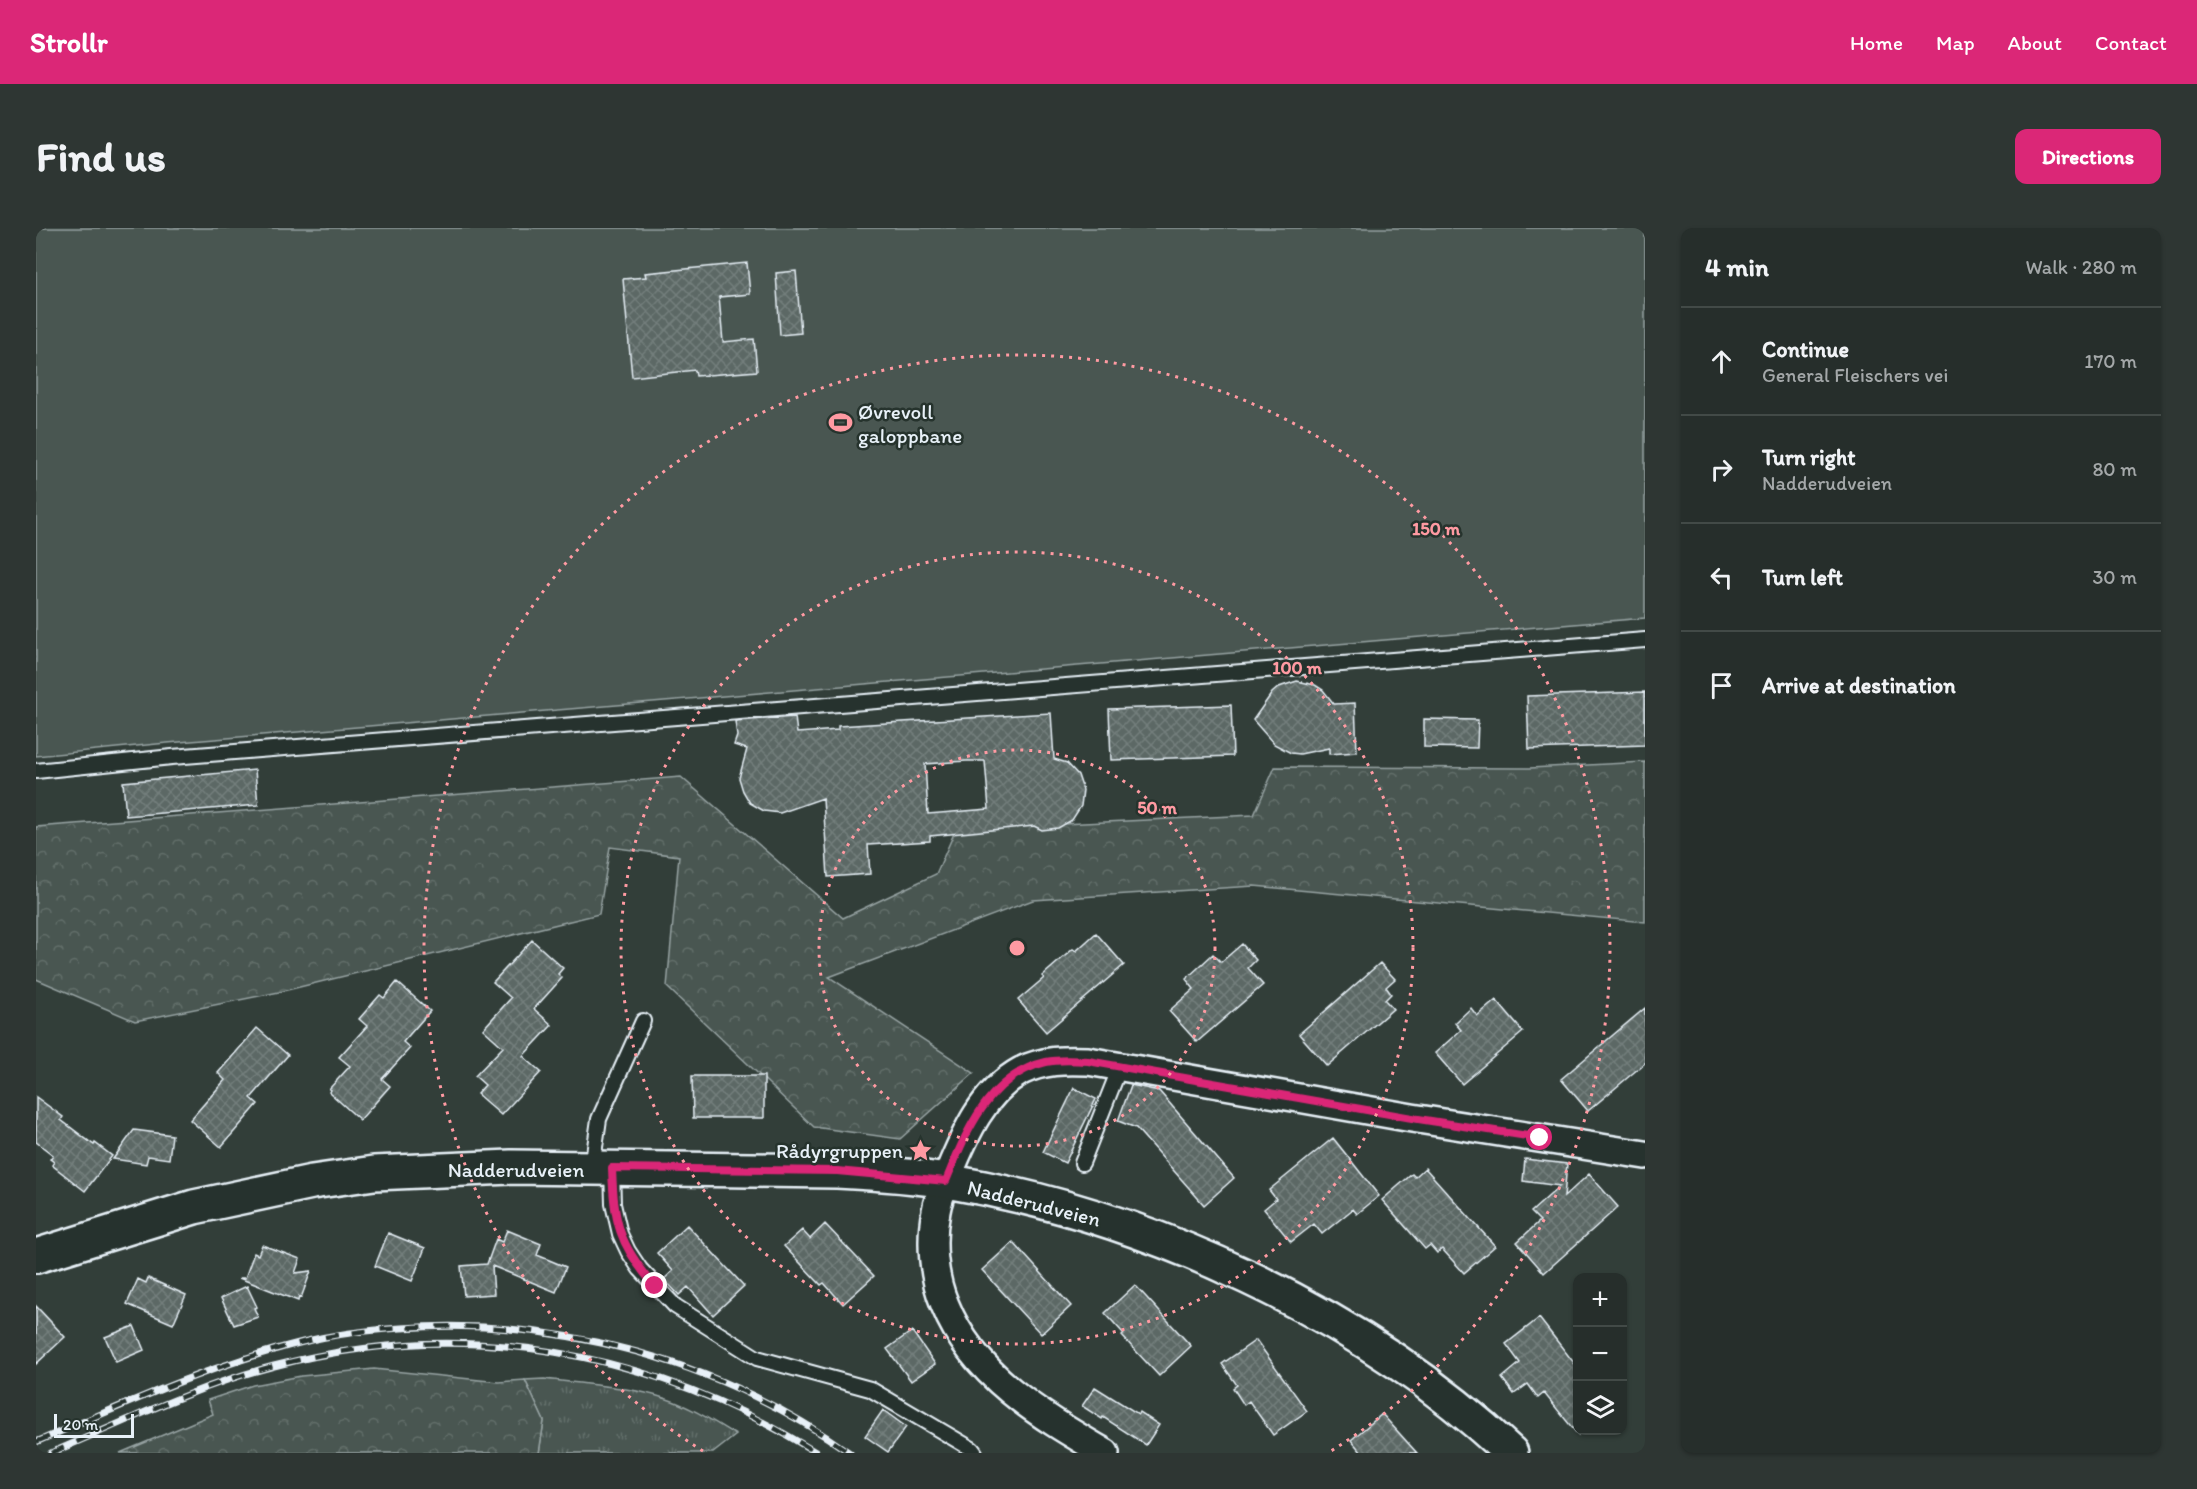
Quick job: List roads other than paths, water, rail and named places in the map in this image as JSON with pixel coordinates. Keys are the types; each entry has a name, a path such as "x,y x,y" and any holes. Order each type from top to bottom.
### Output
{"main road":[{"name":"Nadderudveien","path":"36,1256 194,1207 312,1182 374,1173 440,1169 602,1168 845,1171 946,1181 997,1191 1117,1224 1191,1252 1252,1280 1321,1315 1368,1343 1474,1419 1511,1453"}],"street":[{"path":"1105,1453 1042,1416 1014,1395 973,1352 957,1328 944,1305 936,1276 934,1252 936,1211 946,1181 973,1121 999,1088 1020,1072 1048,1062 1088,1061 1412,1118 1645,1155"}],"lane":[{"path":"36,771 184,756 1645,640"},
{"path":"643,1021 599,1119 602,1168 620,1234 640,1269 675,1306 757,1358 870,1389 972,1449 975,1453"},
{"path":"1082,1164 1120,1067"}],"railway":[{"path":"36,1442 167,1387 268,1351 315,1339 352,1333 401,1328 461,1326 520,1330 579,1338 637,1352 693,1370 748,1393 800,1421 850,1453"},
{"path":"51,1453 161,1405 245,1374 345,1351 415,1344 485,1344 554,1352 623,1367 689,1389 754,1418 817,1453"}],"place":[{"name":"Øvrevoll galoppbane","path":"840,423"},
{"name":"Rådyrgruppen","path":"921,1150"}]}
